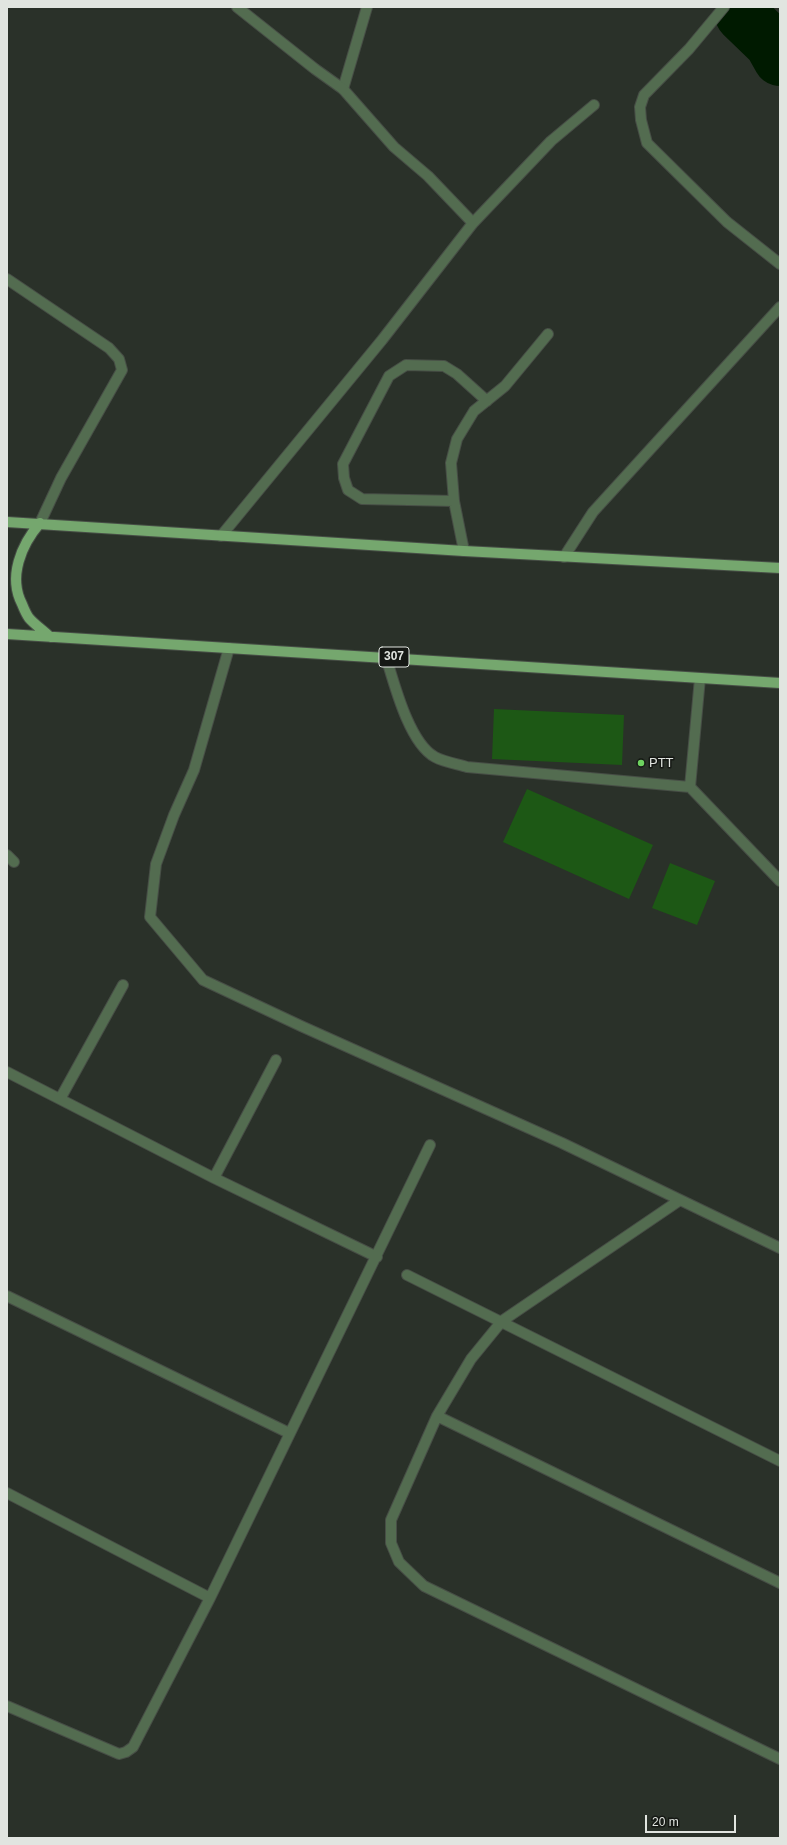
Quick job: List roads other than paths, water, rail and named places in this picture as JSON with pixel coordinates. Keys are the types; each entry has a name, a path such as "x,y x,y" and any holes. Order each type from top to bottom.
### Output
{"main road":[{"path":"7,522 564,557 780,568"},
{"path":"40,523 29,536 20,557 15,579 17,595 28,617 50,636"},
{"name":"307","path":"7,634 780,683"}],"street":[{"path":"237,7 315,69 343,89 394,147 428,176 473,223"},
{"path":"343,89 367,7"},
{"path":"724,7 689,50 644,95 640,107 640,120 647,143 727,222 780,264"},
{"path":"220,536 382,340 473,223 551,141 594,105"},
{"path":"7,279 109,348 119,359 122,370 61,478 40,523"},
{"path":"564,557 594,512 780,307"},
{"path":"464,551 454,501 451,463 457,439 474,411 505,386 548,334"},
{"path":"454,501 362,499 348,490 344,478 343,464 389,376 406,365 444,366 457,374 487,401"},
{"path":"229,648 194,770 174,815 156,864 150,916 203,980 308,1030 562,1143 780,1248"},
{"path":"386,657 403,712 420,743 434,757 467,766 690,787 780,881"},
{"path":"690,787 700,678"},
{"path":"60,1099 123,985"},
{"path":"214,1178 276,1060"},
{"path":"7,1072 214,1178 377,1257"},
{"path":"8,1708 119,1754 126,1752 133,1747 210,1598 289,1433 377,1257 430,1145"},
{"path":"680,1200 502,1322 471,1359 437,1416 391,1520 391,1543 399,1562 424,1586 780,1759"},
{"path":"407,1275 780,1461"},
{"path":"7,1296 289,1433"},
{"path":"437,1416 780,1583"},
{"path":"7,1493 210,1598"}],"waterway":[{"path":"742,15 771,43 780,59"}],"place":[{"name":"PTT","path":"641,763"}]}
